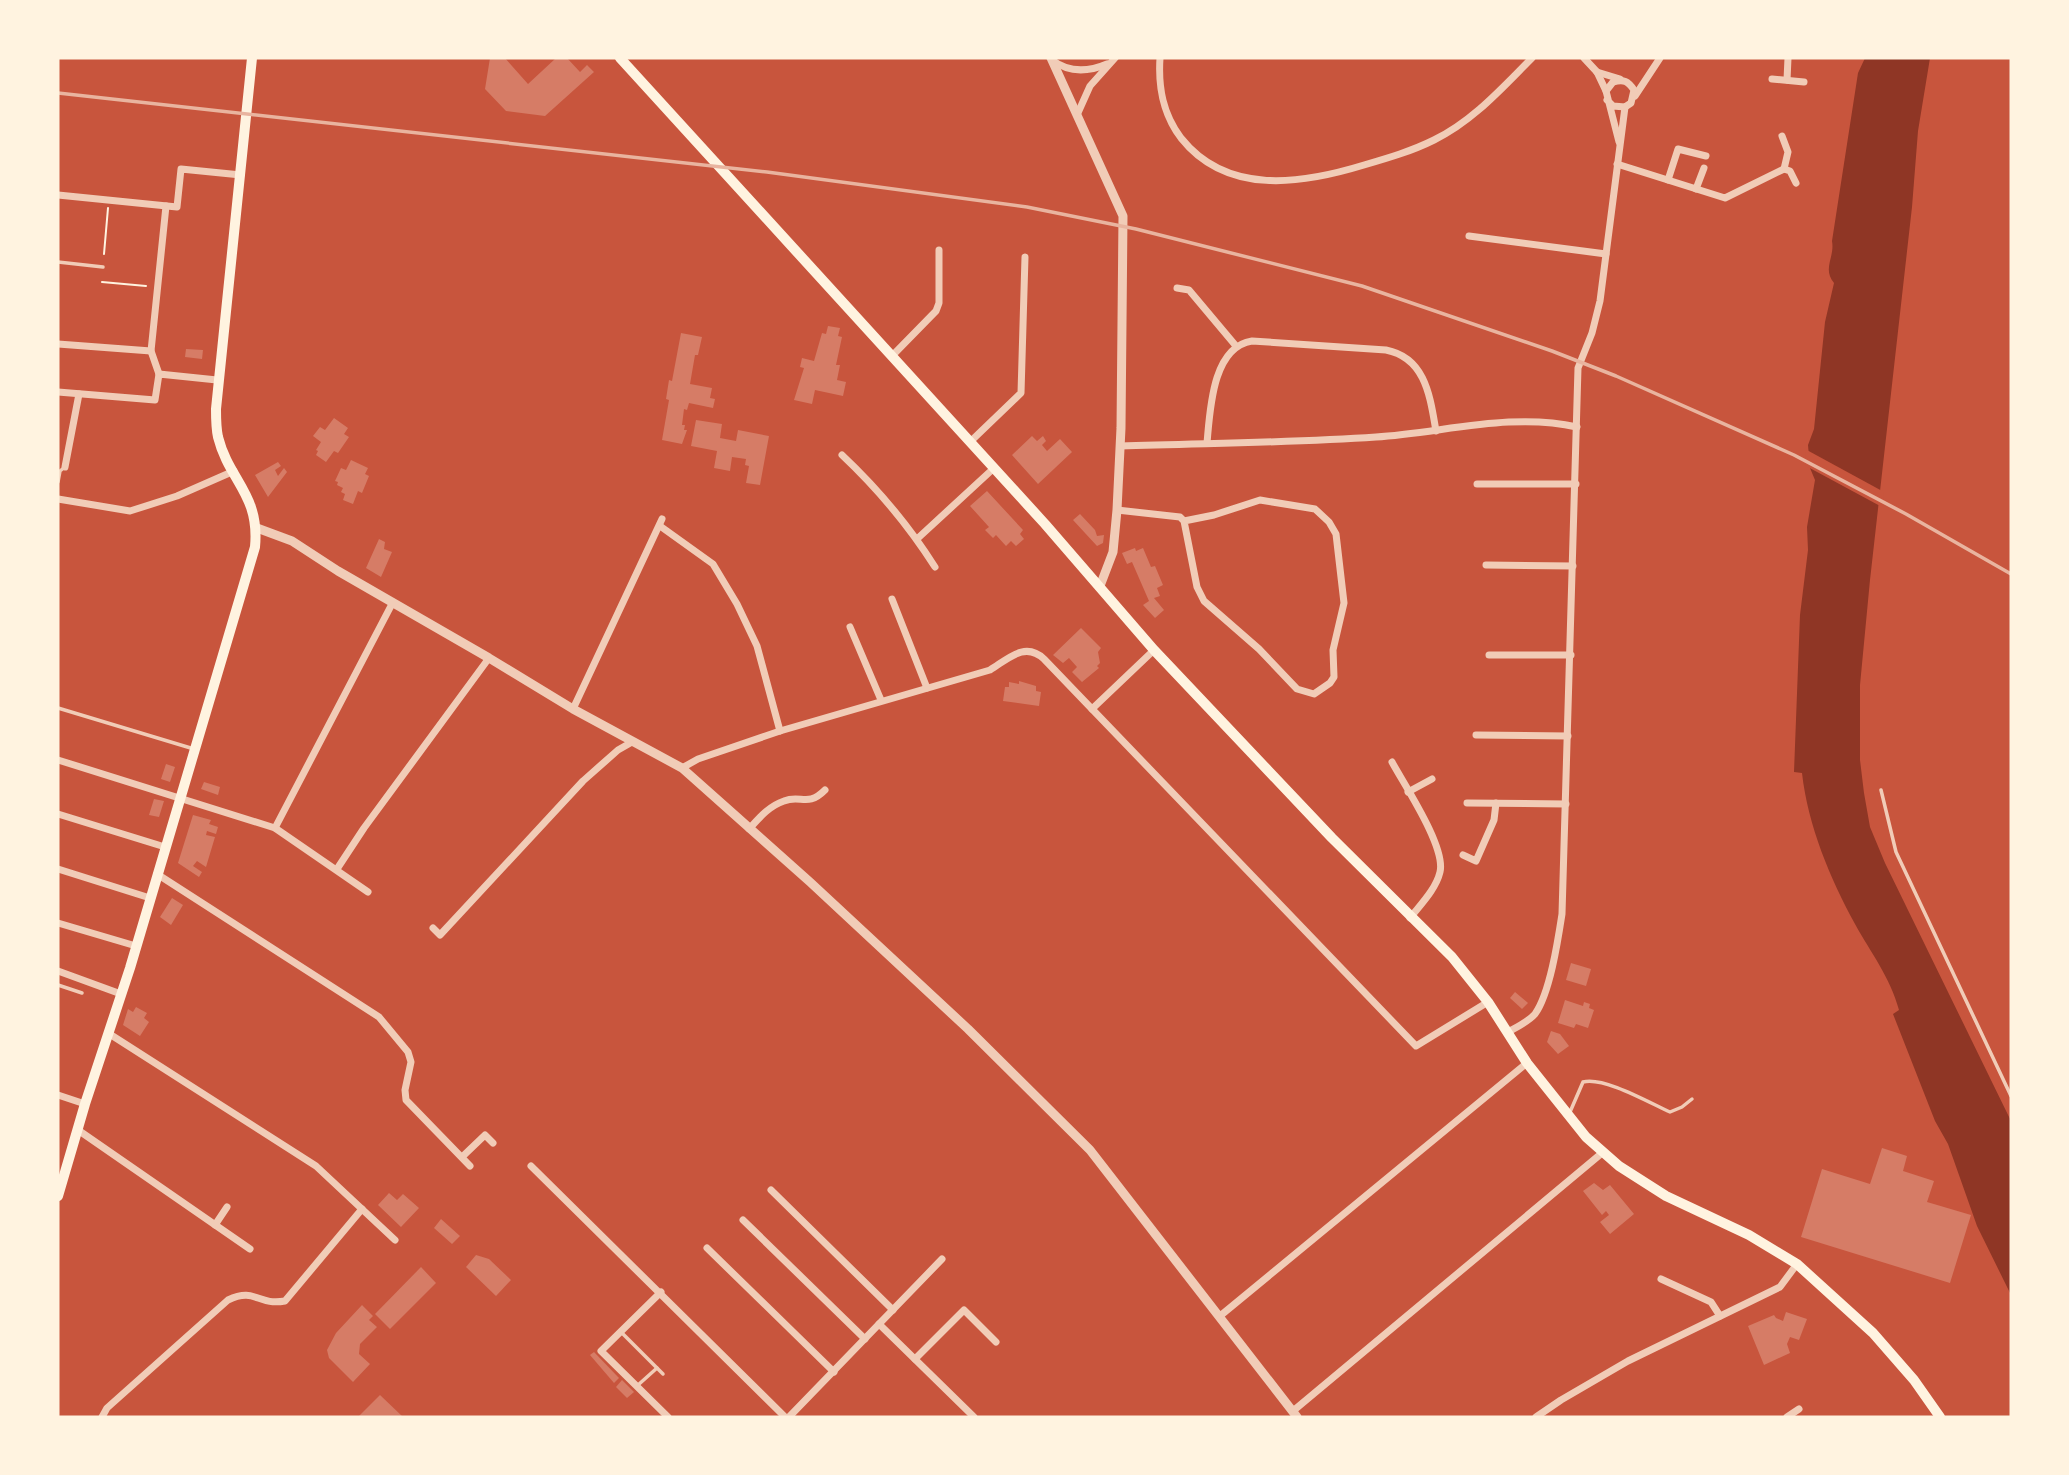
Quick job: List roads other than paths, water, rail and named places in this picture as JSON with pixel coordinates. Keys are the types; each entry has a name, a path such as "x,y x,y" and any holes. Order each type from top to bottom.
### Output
{"main road":[{"path":"58,1196 250,567 257,528 249,500 227,461 218,437 218,380 252,58"},
{"path":"620,58 994,468 1154,650 1410,918 1452,957 1488,1002 1527,1063 1568,1117 1602,1153 1666,1196 1749,1235 1797,1264 1873,1333 1940,1417"}],"street":[{"path":"1160,58 1159,77 1166,112 1184,141 1197,155 1216,167 1252,180 1297,181 1389,158 1435,140 1471,116 1532,58"},
{"path":"1584,58 1597,72 1614,106 1628,105"},
{"path":"1628,105 1660,58"},
{"path":"1787,80 1788,58"},
{"path":"1051,59 1062,68 1083,70 1094,69 1112,60"},
{"path":"1051,59 1123,216 1117,510 1114,552 1100,586"},
{"path":"1077,115 1090,86 1112,60"},
{"path":"1508,1032 1535,1013 1542,999 1555,954 1562,914 1578,368 1597,316 1619,145 1634,90 1625,81 1597,72"},
{"path":"1619,145 1607,95 1613,82 1648,75"},
{"path":"1772,79 1804,82"},
{"path":"1782,136 1788,152 1784,169"},
{"path":"1668,180 1678,149 1706,156"},
{"path":"1617,164 1725,198 1784,169"},
{"path":"1696,189 1704,168"},
{"path":"58,195 177,207 181,169 241,175"},
{"path":"1784,169 1790,172 1796,183"},
{"path":"58,392 155,400 159,374 151,351 166,206"},
{"path":"1469,236 1606,254"},
{"path":"892,356 936,311 939,303 939,250"},
{"path":"970,442 1021,393 1025,257"},
{"path":"1177,288 1189,290 1236,346"},
{"path":"1207,443 1210,411 1218,376 1228,354 1236,346 1252,341 1395,352 1414,363 1420,372 1431,399 1436,431"},
{"path":"58,344 151,351"},
{"path":"159,374 218,380"},
{"path":"65,467 79,394"},
{"path":"1120,446 1368,438 1503,422 1555,422 1577,427"},
{"path":"58,450 68,452"},
{"path":"842,456 863,476 917,539 935,567"},
{"path":"917,539 994,468"},
{"path":"58,499 130,510 177,496 234,471"},
{"path":"1477,484 1576,484"},
{"path":"1117,510 1175,515 1184,521 1197,587 1204,601 1259,649 1297,689 1314,694 1322,691 1334,677 1333,650 1344,603 1336,534 1329,522 1315,509 1270,500 1260,500 1184,521"},
{"path":"572,709 661,522 713,564 737,604 757,646 780,731"},
{"path":"257,528 292,541 338,572 572,709 682,768 968,1029 1090,1150 1295,1414 1602,1153"},
{"path":"1486,565 1573,566"},
{"path":"892,599 928,688"},
{"path":"275,828 393,602"},
{"path":"850,627 881,700"},
{"path":"1091,709 1154,650"},
{"path":"682,768 698,759 780,731 990,670 1020,652 1037,652 1416,1045 1488,1002"},
{"path":"1489,654 1571,655"},
{"path":"337,869 489,658"},
{"path":"1476,735 1568,736"},
{"path":"433,928 440,934 583,781 618,750 632,742"},
{"path":"58,760 275,828 368,892"},
{"path":"1392,762 1435,841 1440,857 1440,872 1432,889 1410,918"},
{"path":"1408,792 1432,779"},
{"path":"749,829 772,806 787,799 817,799 825,790"},
{"path":"1468,803 1566,804"},
{"path":"1463,855 1476,860 1494,820 1496,803"},
{"path":"58,814 165,847"},
{"path":"58,869 150,898"},
{"path":"157,874 379,1017 408,1052 411,1062 405,1090 407,1100 470,1166"},
{"path":"58,923 136,946"},
{"path":"58,973 121,994"},
{"path":"108,1033 316,1166 395,1240"},
{"path":"1220,1316 1527,1063"},
{"path":"58,1095 85,1104"},
{"path":"78,1130 250,1249"},
{"path":"462,1157 485,1135 492,1143"},
{"path":"531,1166 787,1417 942,1259"},
{"path":"771,1190 893,1310"},
{"path":"215,1225 227,1208"},
{"path":"102,1417 107,1408 229,1300 240,1294 252,1294 265,1302 285,1301 362,1209"},
{"path":"743,1220 865,1339"},
{"path":"706,1248 834,1372"},
{"path":"1536,1417 1628,1361 1780,1287 1797,1264"},
{"path":"1661,1279 1711,1302 1720,1316"},
{"path":"661,1292 601,1351 668,1417"},
{"path":"915,1359 964,1310 996,1342"},
{"path":"880,1324 974,1417"},
{"path":"1787,1417 1799,1409"}],"lane":[{"path":"58,262 103,267"},
{"path":"58,482 60,471 65,467"},
{"path":"58,708 194,749"},
{"path":"1881,790 1896,852 2011,1096"},
{"path":"58,985 82,993"},
{"path":"1568,1117 1583,1082 1590,1080 1670,1112 1692,1099"},
{"path":"620,1332 663,1374"},
{"path":"637,1387 657,1368"}],"railway":[{"path":"58,93 767,172 1027,207 1136,229 1362,286 1552,351 1616,376 1794,455 1906,514 2011,574"}]}
